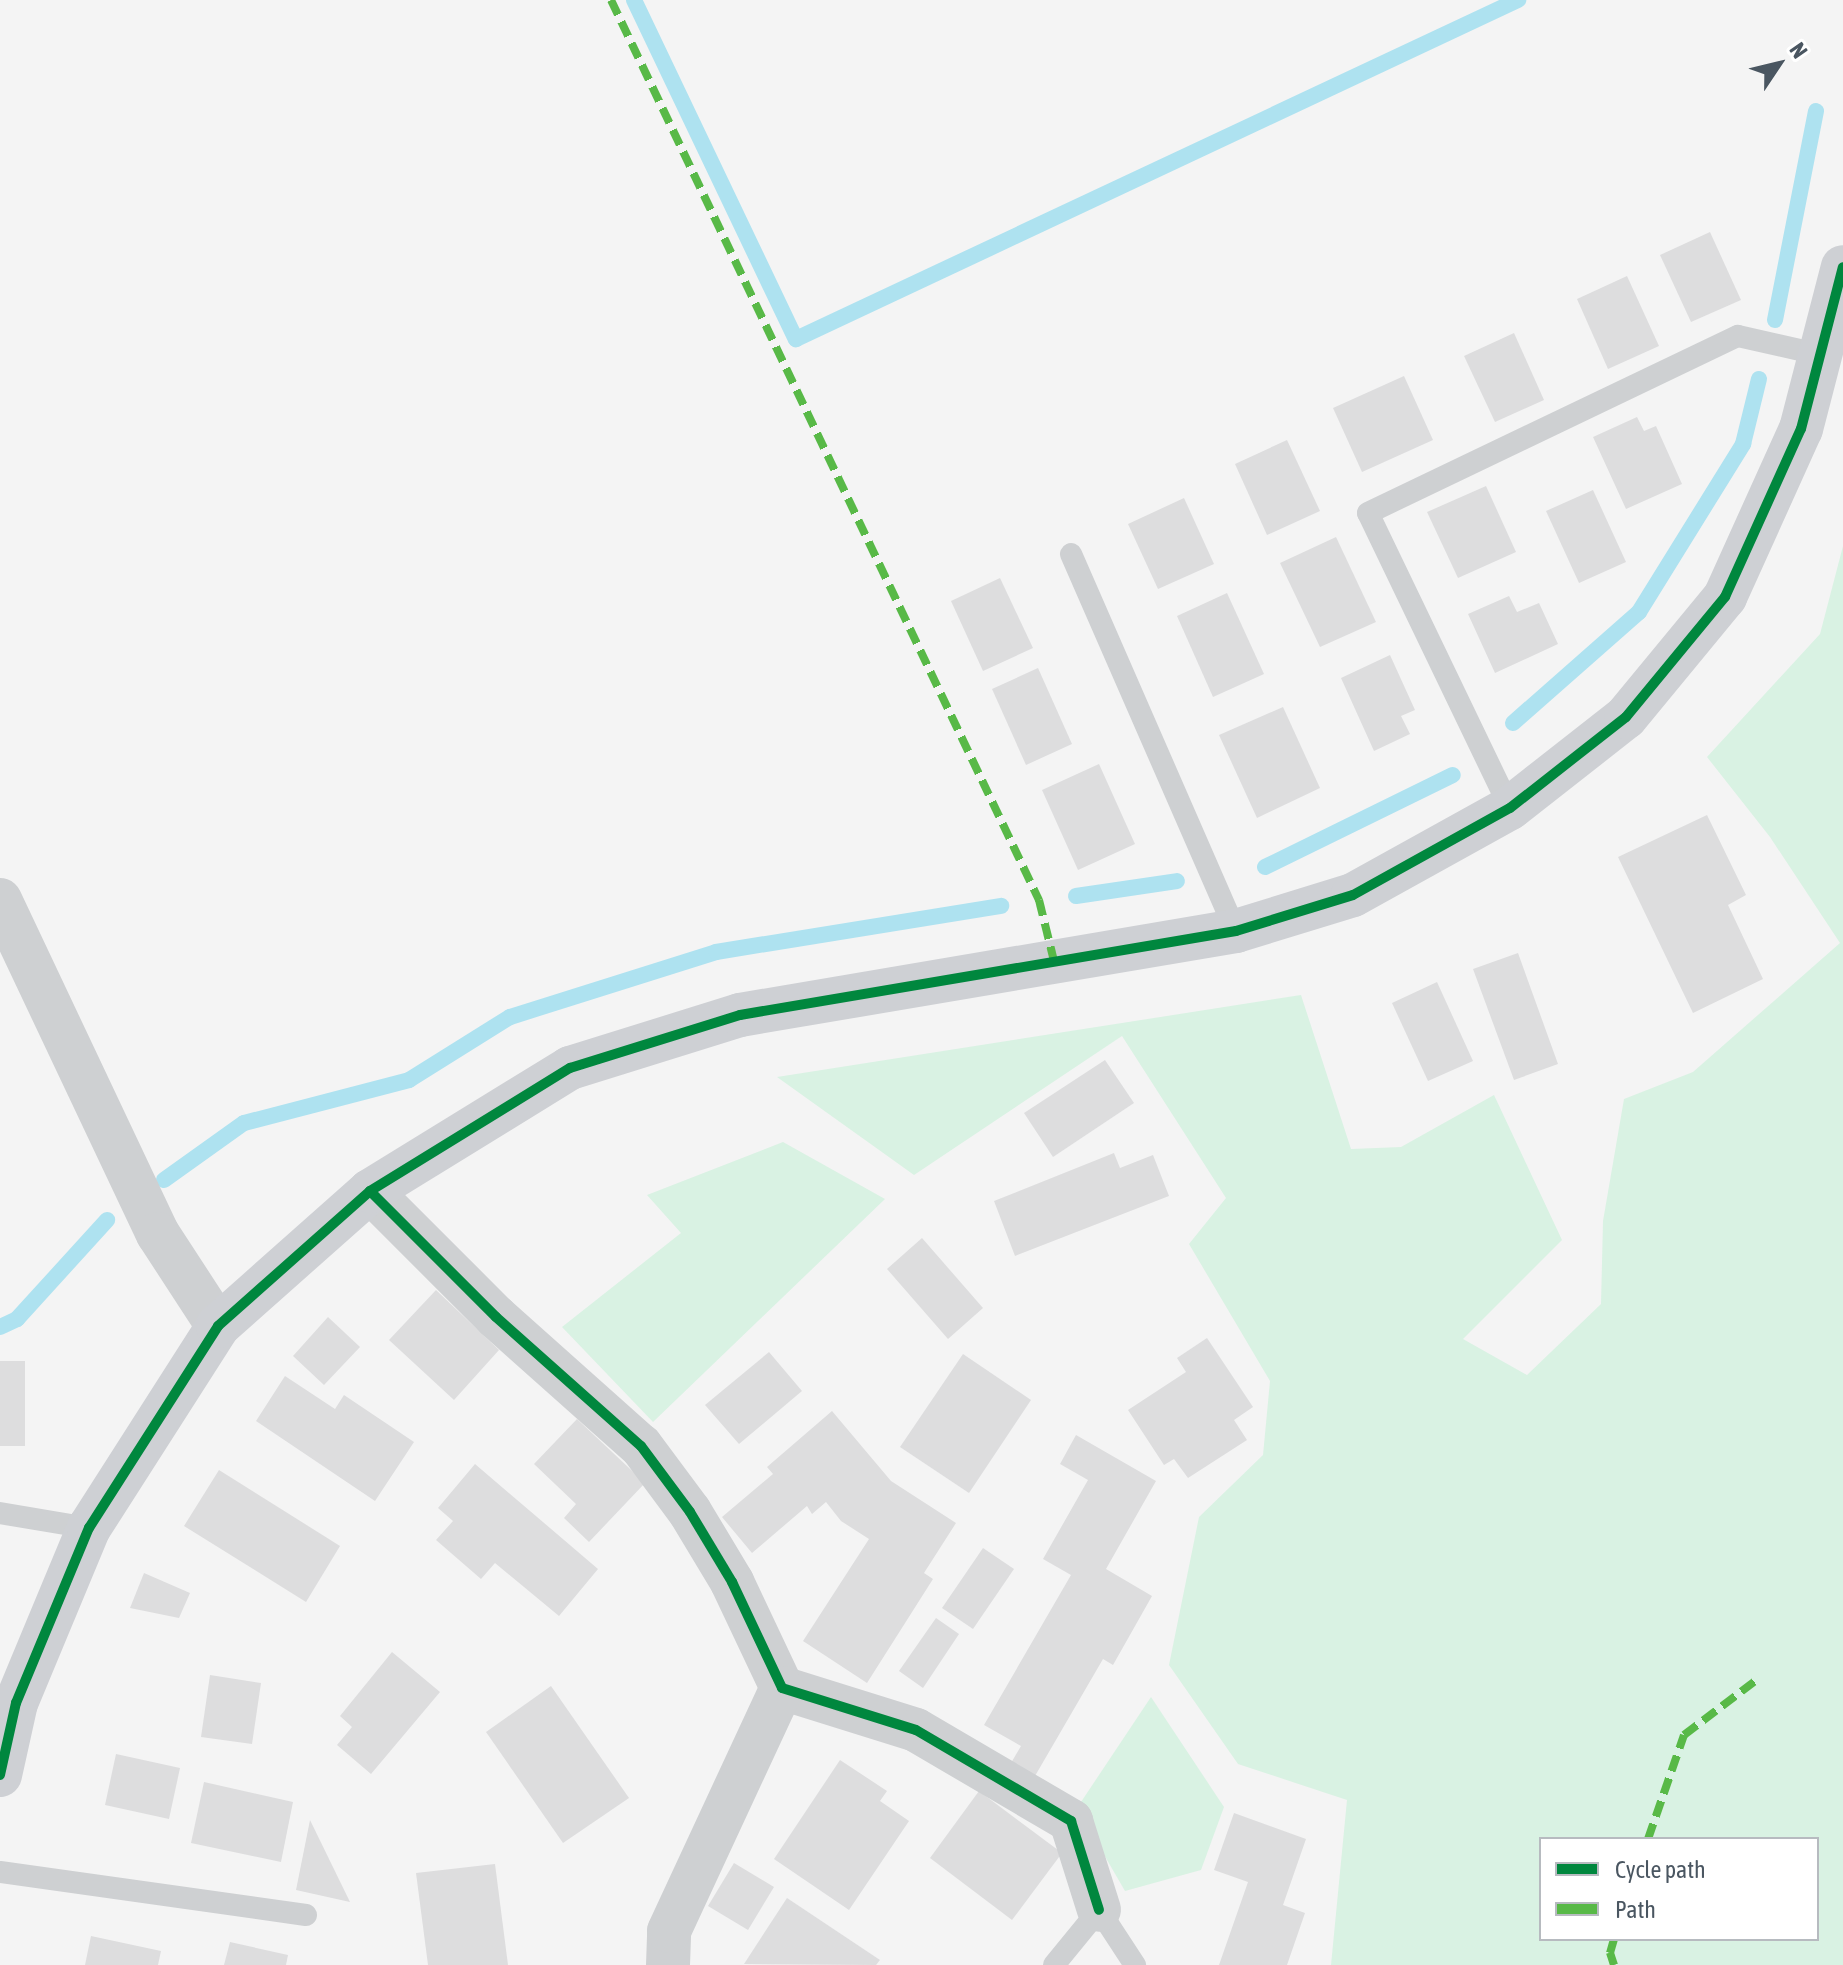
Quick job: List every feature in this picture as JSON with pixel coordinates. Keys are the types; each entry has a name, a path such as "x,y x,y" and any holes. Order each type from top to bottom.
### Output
{"street":[{"path":"0,1775 16,1703 89,1528 218,1326 370,1191 570,1068 740,1015 1236,931 1353,895 1510,808 1626,717 1725,597 1801,429 1843,267"},
{"path":"0,900 158,1234 218,1326"},
{"path":"370,1191 496,1317 641,1446 690,1512 732,1582 782,1688 916,1730 1071,1821 1099,1910"},
{"path":"668,1965 669,1931 782,1688"}],"lane":[{"path":"1510,808 1368,513 1738,336 1822,355"},
{"path":"1071,554 1236,931"},
{"path":"0,1513 89,1528"},
{"path":"0,1872 306,1915"},
{"path":"1054,1965 1099,1910 1135,1965"}],"green space":[{"path":"1843,546 1843,1965 1331,1965 1347,1800 1238,1764 1169,1665 1199,1517 1263,1455 1270,1381 1189,1244 1226,1198 1122,1036 914,1175 777,1077 1301,995 1351,1149 1401,1147 1494,1095 1562,1240 1463,1339 1527,1375 1601,1304 1603,1221 1624,1099 1693,1072 1840,943 1770,837 1707,757 1820,634"},
{"path":"783,1142 885,1199 653,1422 562,1327 681,1233 647,1195"},
{"path":"1151,1697 1224,1807 1201,1870 1125,1891 1077,1808"}],"building":[{"path":"1710,232 1741,300 1691,322 1660,255"},
{"path":"1627,276 1659,346 1608,369 1577,299"},
{"path":"1514,333 1544,400 1495,422 1464,356"},
{"path":"1404,376 1433,440 1362,472 1333,408"},
{"path":"1637,417 1644,431 1656,426 1682,484 1626,509 1593,437"},
{"path":"1287,440 1320,511 1267,535 1235,464"},
{"path":"1486,486 1516,552 1458,578 1427,512"},
{"path":"1593,490 1626,562 1579,583 1546,511"},
{"path":"1184,498 1214,564 1158,589 1128,524"},
{"path":"1336,537 1376,622 1320,647 1280,563"},
{"path":"1000,578 1033,648 983,671 951,601"},
{"path":"1227,593 1264,674 1213,697 1177,616"},
{"path":"1509,596 1517,612 1539,603 1558,644 1495,673 1468,614"},
{"path":"1390,655 1415,710 1401,716 1410,734 1374,751 1341,678"},
{"path":"1038,668 1072,744 1026,765 992,689"},
{"path":"1283,707 1320,788 1257,818 1219,735"},
{"path":"1099,764 1135,844 1078,870 1042,790"},
{"path":"1707,815 1746,895 1728,905 1763,979 1693,1013 1618,857"},
{"path":"1518,953 1558,1064 1514,1080 1473,969"},
{"path":"1437,982 1473,1061 1428,1081 1392,1003"},
{"path":"1105,1060 1134,1103 1053,1157 1024,1113"},
{"path":"1114,1153 1120,1168 1153,1155 1169,1196 1015,1256 994,1201"},
{"path":"922,1238 983,1308 948,1339 887,1269"},
{"path":"436,1290 499,1350 454,1400 389,1340"},
{"path":"328,1317 360,1347 324,1385 293,1356"},
{"path":"1207,1338 1253,1407 1234,1420 1247,1440 1188,1478 1174,1459 1164,1465 1128,1410 1186,1372 1177,1358"},
{"path":"769,1352 802,1391 739,1444 705,1405"},
{"path":"963,1354 1031,1400 969,1493 900,1447"},
{"path":"0,1361 25,1361 25,1446 0,1446"},
{"path":"285,1376 335,1409 344,1395 414,1442 375,1501 256,1421"},
{"path":"832,1411 891,1481 956,1523 924,1573 933,1579 867,1683 803,1641 869,1539 841,1521 826,1502 812,1514 807,1506 752,1553 722,1517 773,1474 767,1467"},
{"path":"577,1419 645,1483 589,1542 564,1518 576,1504 534,1464"},
{"path":"1076,1435 1156,1481 1106,1569 1152,1596 1113,1665 1103,1659 1035,1776 1011,1763 1021,1746 984,1725 1071,1575 1043,1559 1088,1480 1060,1464"},
{"path":"475,1464 598,1569 559,1616 495,1563 481,1579 436,1540 453,1521 438,1508"},
{"path":"219,1470 340,1546 306,1602 184,1526"},
{"path":"983,1548 1014,1569 973,1629 942,1608"},
{"path":"144,1573 190,1593 179,1618 130,1608"},
{"path":"936,1618 959,1634 923,1688 899,1671"},
{"path":"392,1652 440,1692 371,1774 337,1745 352,1727 340,1716"},
{"path":"210,1675 261,1683 252,1744 201,1737"},
{"path":"551,1686 629,1798 563,1843 486,1732"},
{"path":"116,1754 180,1768 169,1819 105,1805"},
{"path":"840,1760 887,1791 880,1801 909,1821 849,1910 774,1859"},
{"path":"204,1782 293,1802 281,1862 191,1843"},
{"path":"979,1791 1062,1853 1012,1920 930,1858"},
{"path":"1234,1813 1306,1839 1283,1905 1305,1913 1287,1965 1219,1965 1248,1882 1214,1870"},
{"path":"310,1820 350,1902 296,1890"},
{"path":"734,1863 774,1887 748,1930 708,1906"},
{"path":"495,1864 508,1965 428,1965 416,1873"},
{"path":"787,1898 880,1960 876,1965 744,1964"},
{"path":"91,1936 161,1951 158,1965 85,1965"},
{"path":"230,1942 288,1955 286,1965 224,1965"}],"waterway":[{"path":"634,0 796,339 1518,0"},
{"path":"1775,320 1816,111"},
{"path":"1513,723 1639,612 1743,444 1759,379"},
{"path":"1265,867 1453,775"},
{"path":"1076,896 1177,881"},
{"path":"164,1180 244,1123 409,1080 510,1017 716,952 1001,906"},
{"path":"0,1327 17,1319 107,1220"}],"marked path":[{"path":"611,0 1039,900 1055,965"},
{"path":"1649,1837 1684,1735 1759,1678"},
{"path":"1613,1941 1610,1953 1614,1965"}],"cycle path":[{"path":"0,1775 16,1703 89,1528 218,1326 370,1191 570,1068 740,1015 1236,931 1353,895 1510,808 1626,717 1725,597 1801,429 1843,267"},
{"path":"370,1191 496,1317 641,1446 690,1512 732,1582 782,1688 916,1730 1071,1821 1099,1910"}]}
